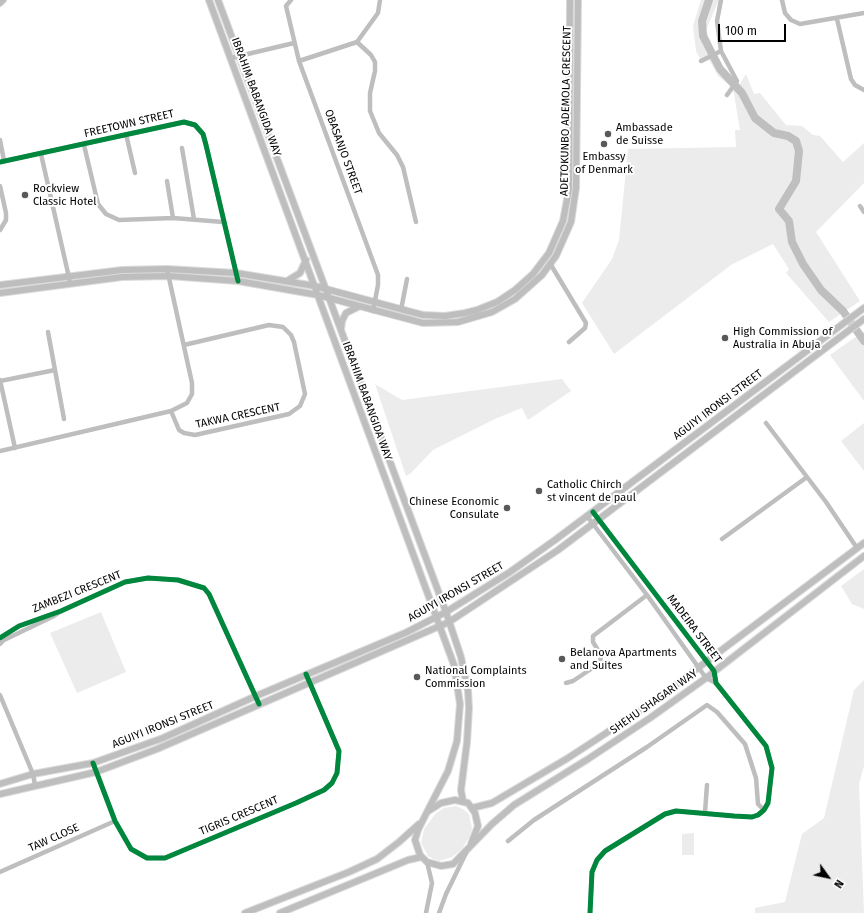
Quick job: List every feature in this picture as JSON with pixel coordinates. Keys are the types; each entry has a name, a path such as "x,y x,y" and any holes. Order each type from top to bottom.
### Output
{"main road":[{"path":"0,4 3,0"},
{"name":"IBRAHIM BABANGIDA WAY","path":"209,0 454,665 459,693 460,719 457,741 452,761 428,812"},
{"name":"IBRAHIM BABANGIDA WAY","path":"218,0 446,612 461,657 468,691 469,724 461,790 463,801"},
{"name":"ADETOKUNBO ADEMOLA CRESCENT","path":"0,285 122,270 167,269 236,273 288,281 325,288 375,304 422,315 445,316 477,310 489,306 524,283 549,253 563,221 569,189 570,0"},
{"name":"ADETOKUNBO ADEMOLA CRESCENT","path":"0,293 70,282 122,277 169,276 238,282 318,295 373,311 423,323 448,323 472,319 492,312 515,299 534,284 551,265 567,233 576,199 578,0"},
{"path":"288,281 300,273 306,260"},
{"path":"340,330 346,313 359,307"},
{"name":"AGUIYI IRONSI STREET","path":"0,784 33,774 93,763 169,735 306,674 405,633 446,612 510,572 593,512 864,308"},
{"name":"AGUIYI IRONSI STREET","path":"0,794 96,772 157,749 440,627 516,579 599,520 863,319"},
{"name":"SHEHU SHAGARI WAY","path":"472,808 492,803 568,758 646,707 706,660 864,543"},
{"name":"SHEHU SHAGARI WAY","path":"469,847 504,813 526,796 588,759 706,678 864,556"},
{"path":"449,800 463,801 472,808 477,819 478,826 469,847 458,860 447,866 435,865 422,857 417,850 415,840 422,822 428,812 441,803 449,800"},
{"path":"245,913 349,872 377,859 422,822"},
{"path":"280,913 408,860 422,857"}],"street":[{"name":"OBASANJO STREET","path":"291,0 286,6 298,61 376,270 378,285 373,311"},
{"path":"298,61 357,42 378,13 380,0"},
{"path":"721,0 717,21 720,51 737,81 727,95"},
{"path":"782,0 785,13 791,20 800,24 837,19 864,13"},
{"path":"837,19 851,78 855,85 864,90"},
{"path":"357,42 366,49 375,62 375,71 368,103 370,111 379,133 397,155 403,167 416,222"},
{"path":"231,58 294,43"},
{"path":"701,61 720,51"},
{"name":"FREETOWN STREET","path":"2,162 184,122 196,125 203,134 206,145 238,282"},
{"path":"126,134 135,172"},
{"path":"0,140 2,162"},
{"path":"84,145 98,204 106,214 118,220 173,218 223,222"},
{"path":"182,148 194,219"},
{"path":"41,154 70,282"},
{"path":"167,181 173,218"},
{"path":"0,186 6,213 6,220 0,230"},
{"path":"860,206 864,212"},
{"path":"551,265 586,323 585,328 569,342"},
{"path":"0,451 171,411 184,406 192,394 192,383 167,269"},
{"path":"401,310 407,279"},
{"name":"TAKWA CRESCENT","path":"171,411 179,430 184,433 195,435 289,414 300,406 305,394 294,342 291,335 283,327 269,325 184,345"},
{"path":"48,332 64,419"},
{"path":"15,448 0,381 55,370"},
{"path":"766,424 807,477 857,548"},
{"path":"722,539 807,477"},
{"name":"MADEIRA STREET","path":"593,512 706,660 714,671 716,683 766,746 770,756 771,779 768,803 764,810"},
{"path":"587,516 647,595 706,678 716,683"},
{"name":"ZAMBEZI CRESCENT","path":"0,638 19,626 61,611 125,582 137,579 158,578 178,580 204,588 209,594 259,704"},
{"path":"566,683 573,682 600,663 601,655 593,642 594,636 647,595"},
{"name":"ZAMBEZI CRESCENT","path":"0,644 22,630 54,616 61,611"},
{"name":"TIGRIS CRESCENT","path":"93,763 115,821 126,842 138,854 156,859 165,858 279,811 324,790 338,773 339,751 306,674"},
{"path":"0,695 33,774 35,786"},
{"path":"508,841 534,820 647,747 707,705 717,712 745,744 756,778 758,804 764,810 752,817 684,810 665,814 605,851 597,860 592,872 590,913"},
{"path":"705,812 706,785"},
{"name":"TAW CLOSE","path":"0,872 115,821"},
{"path":"439,913 446,894 469,847"},
{"path":"426,913 432,882 428,862"}],"shaded area":[{"path":"701,0 719,0 706,30 722,70 735,83 739,85 746,74 754,94 760,93 786,125 802,126 813,135 820,136 843,162 864,143 864,183 816,232 860,301 829,322 786,273 789,269 773,244 731,265 614,354 582,303 612,259 619,240 628,149 736,147 735,130 740,130 734,94 730,86 718,76 709,60 702,63 696,51 693,26"},
{"path":"864,331 864,401 830,355"},
{"path":"562,379 571,391 528,420 522,408 497,418 433,450 410,474 406,476 375,384 402,400"},
{"path":"864,423 864,471 841,441"},
{"path":"864,569 864,609 852,604 841,586"},
{"path":"101,612 126,672 77,693 50,633"},
{"path":"864,680 864,766 859,784 864,913 755,913 755,908 785,902 802,834 824,818 854,690"},
{"path":"456,806 469,814 472,828 470,836 462,849 452,857 439,861 433,859 428,856 421,843 424,829 436,813 444,808"},
{"path":"694,833 694,855 682,855 682,834"}],"waterway":[{"path":"709,0 702,21 703,36 720,69 742,93 755,118 774,133 788,136 796,141 799,151 796,181 779,209 789,221 792,242 803,264 821,290 843,311 864,341"}],"cycle path":[{"path":"0,162 184,122 195,125 203,134 238,281"},
{"path":"590,913 592,872 597,860 605,851 665,814 676,811 752,817 758,815 764,810 768,803 772,768 766,746 716,683 714,671 593,512"},
{"path":"0,638 19,626 61,611 125,582 148,578 178,580 204,588 209,594 259,704"},
{"path":"93,763 115,821 131,849 147,858 165,858 296,803 324,790 332,783 337,773 339,751 306,674"}],"place":[{"name":"Ambassade de Suisse","path":"608,134"},
{"name":"Embassy of Denmark","path":"604,144"},
{"name":"Rockview Classic Hotel","path":"25,195"},
{"name":"High Commission of Australia in Abuja","path":"725,338"},
{"name":"Catholic Chirch st vincent de paul","path":"539,491"},
{"name":"Chinese Economic Consulate","path":"507,508"},
{"name":"Belanova Apartments and Suites","path":"562,659"},
{"name":"National Complaints Commission","path":"417,677"}]}
